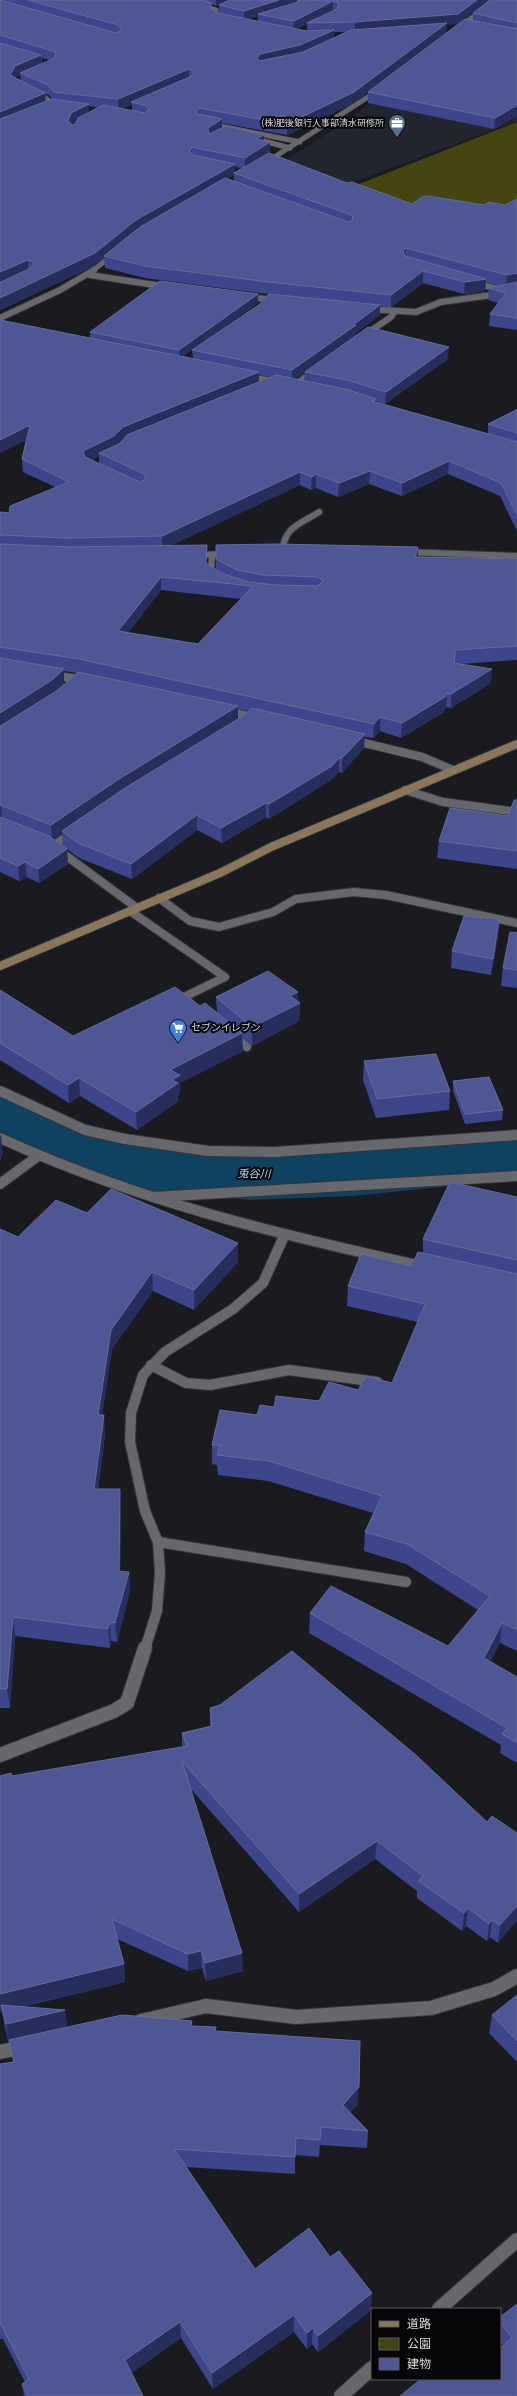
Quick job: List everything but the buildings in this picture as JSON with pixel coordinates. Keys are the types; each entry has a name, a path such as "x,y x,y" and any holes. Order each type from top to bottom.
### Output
{"street":[{"path":"186,0 216,10 221,9"},
{"path":"453,30 461,26 496,0"},
{"path":"216,10 215,16 218,19 231,22"},
{"path":"461,26 471,26"},
{"path":"257,166 300,142 382,87"},
{"path":"23,89 47,99 52,106"},
{"path":"41,110 52,106 58,106"},
{"path":"200,122 300,142"},
{"path":"226,133 290,148"},
{"path":"0,318 90,275 122,247"},
{"path":"90,275 177,288"},
{"path":"467,280 506,292"},
{"path":"362,309 394,312 416,312 441,302 517,289"},
{"path":"236,296 283,301"},
{"path":"262,305 267,300"},
{"path":"358,340 391,317 394,312"},
{"path":"263,388 285,384 319,368"},
{"path":"239,375 300,387"},
{"path":"282,552 284,537 293,528 319,512"},
{"path":"274,552 290,552"},
{"path":"400,552 517,556"},
{"path":"182,555 235,554"},
{"path":"212,555 211,575 223,583"},
{"path":"43,674 94,682"},
{"path":"67,689 78,679"},
{"path":"221,710 266,720"},
{"path":"240,726 251,716"},
{"path":"340,737 422,757 453,770"},
{"path":"0,966 220,873 271,847 517,744"},
{"path":"405,790 443,802 517,812"},
{"path":"78,828 50,844 225,977 184,997 201,1011"},
{"path":"160,898 190,921 219,926 246,921 273,912 296,899 354,892 386,895 517,923"},
{"path":"224,1029 247,1048"},
{"path":"0,1091 85,1130 125,1139 208,1151 275,1152 517,1135"},
{"path":"0,1138 38,1156 144,1197 284,1236 437,1269"},
{"path":"0,1184 38,1156"},
{"path":"144,1197 517,1176"},
{"path":"0,1755 32,1741 114,1711 127,1703 157,1611 160,1573 158,1542 145,1511 130,1442 131,1413 144,1375 151,1365 166,1352 233,1309 263,1282 284,1236"},
{"path":"151,1365 186,1383 210,1385 289,1370 379,1382"},
{"path":"158,1542 406,1582"},
{"path":"130,2023 206,2006 296,2017 431,2008 494,1990 517,1976"},
{"path":"0,2052 38,2044"},
{"path":"440,2308 517,2240"},
{"path":"341,2396 371,2369"}],"shaded area":[{"name":"(株)肥後銀行人事部清水研修所","path":"398,82 517,105 517,121 346,185 280,164 338,127"}],"green space":[{"path":"517,122 517,217 405,204 349,188"}],"waterway":[{"name":"兎谷川","path":"0,1113 56,1139 155,1168 250,1176 353,1172 517,1155"}],"place":[{"name":"(株)肥後銀行人事部清水研修所","path":"397,138"},
{"name":"セブンイレブン","path":"178,1043"}]}
